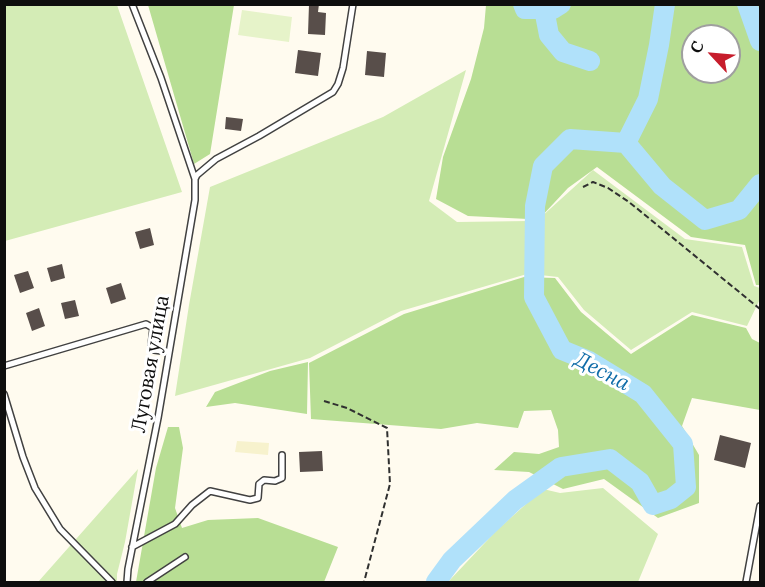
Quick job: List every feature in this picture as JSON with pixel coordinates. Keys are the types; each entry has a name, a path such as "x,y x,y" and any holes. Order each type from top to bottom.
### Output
{"lane":[{"path":"132,4 161,78 195,179"},
{"path":"195,179 216,159 333,92 344,68 353,4"},
{"name":"Луговая улица","path":"127,582 195,200 195,179"},
{"path":"4,366 146,324 153,328 151,347 154,350 169,352"},
{"path":"4,394 35,488 60,529 112,582"},
{"path":"132,547 175,524 192,505 210,491 250,500 258,498 259,484 264,480 275,481 282,478 282,455"},
{"path":"746,582 760,506"},
{"path":"147,582 185,557"}],"path":[{"path":"583,187 593,182 608,188 629,202 760,309"},
{"path":"324,401 348,408 387,428 390,484 364,582"}],"shaded area":[{"path":"237,441 269,443 268,455 235,452"}],"green space":[{"path":"5,4 117,5 182,192 5,241"},
{"path":"148,5 234,5 210,154 194,164"},
{"path":"486,5 760,5 760,285 756,285 745,245 691,237 597,167 568,188 540,218 468,216 436,199 443,157 471,79 484,28"},
{"path":"242,10 292,17 289,42 238,35"},
{"path":"466,70 429,201 457,222 529,221 527,274 401,311 310,358 175,396 210,187 383,117"},
{"path":"593,170 685,239 742,247 754,286 760,288 760,299 747,326 692,312 631,350 584,310 558,277 540,275 540,218"},
{"path":"524,277 555,278 581,312 631,354 692,315 746,328 752,339 760,343 760,410 692,398 682,426 699,455 699,503 658,518 604,479 563,489 529,472 494,470 514,452 539,454 559,447 558,430 551,410 524,411 518,428 477,423 441,429 311,419 309,363 404,314"},
{"path":"308,362 307,414 235,403 206,407 215,392 270,371"},
{"path":"168,427 179,427 183,448 175,508 182,528 208,520 258,518 338,547 324,582 136,582 156,468"},
{"path":"138,469 117,582 38,582"},
{"path":"603,488 658,534 638,582 448,582 497,530 543,489 560,493"}],"building":[{"path":"309,4 319,4 318,12 326,13 325,35 308,34"},
{"path":"298,50 321,53 318,76 295,73"},
{"path":"367,51 386,53 384,77 365,75"},
{"path":"226,117 243,119 241,131 225,129"},
{"path":"150,228 154,245 140,249 135,232"},
{"path":"62,264 65,278 51,282 47,268"},
{"path":"28,271 34,288 20,293 14,275"},
{"path":"121,283 126,299 111,304 106,288"},
{"path":"75,300 79,316 65,319 61,303"},
{"path":"39,308 45,326 32,331 26,313"},
{"path":"720,435 751,443 745,468 714,460"},
{"path":"322,451 323,471 300,472 299,452"}],"waterway":[{"name":"Десна","path":"523,4 525,9 553,9 561,4"},
{"path":"626,143 648,99 665,4"},
{"name":"Десна","path":"747,4 760,41"},
{"name":"Десна","path":"544,9 549,35 563,52 590,61"},
{"name":"Десна","path":"436,582 452,560 515,500 561,467 610,459 640,482 653,505 671,499 686,487 683,444 643,394 589,361 562,350 534,297 535,206 543,166 570,139 626,143 662,186 705,220 739,210 760,184"}]}
